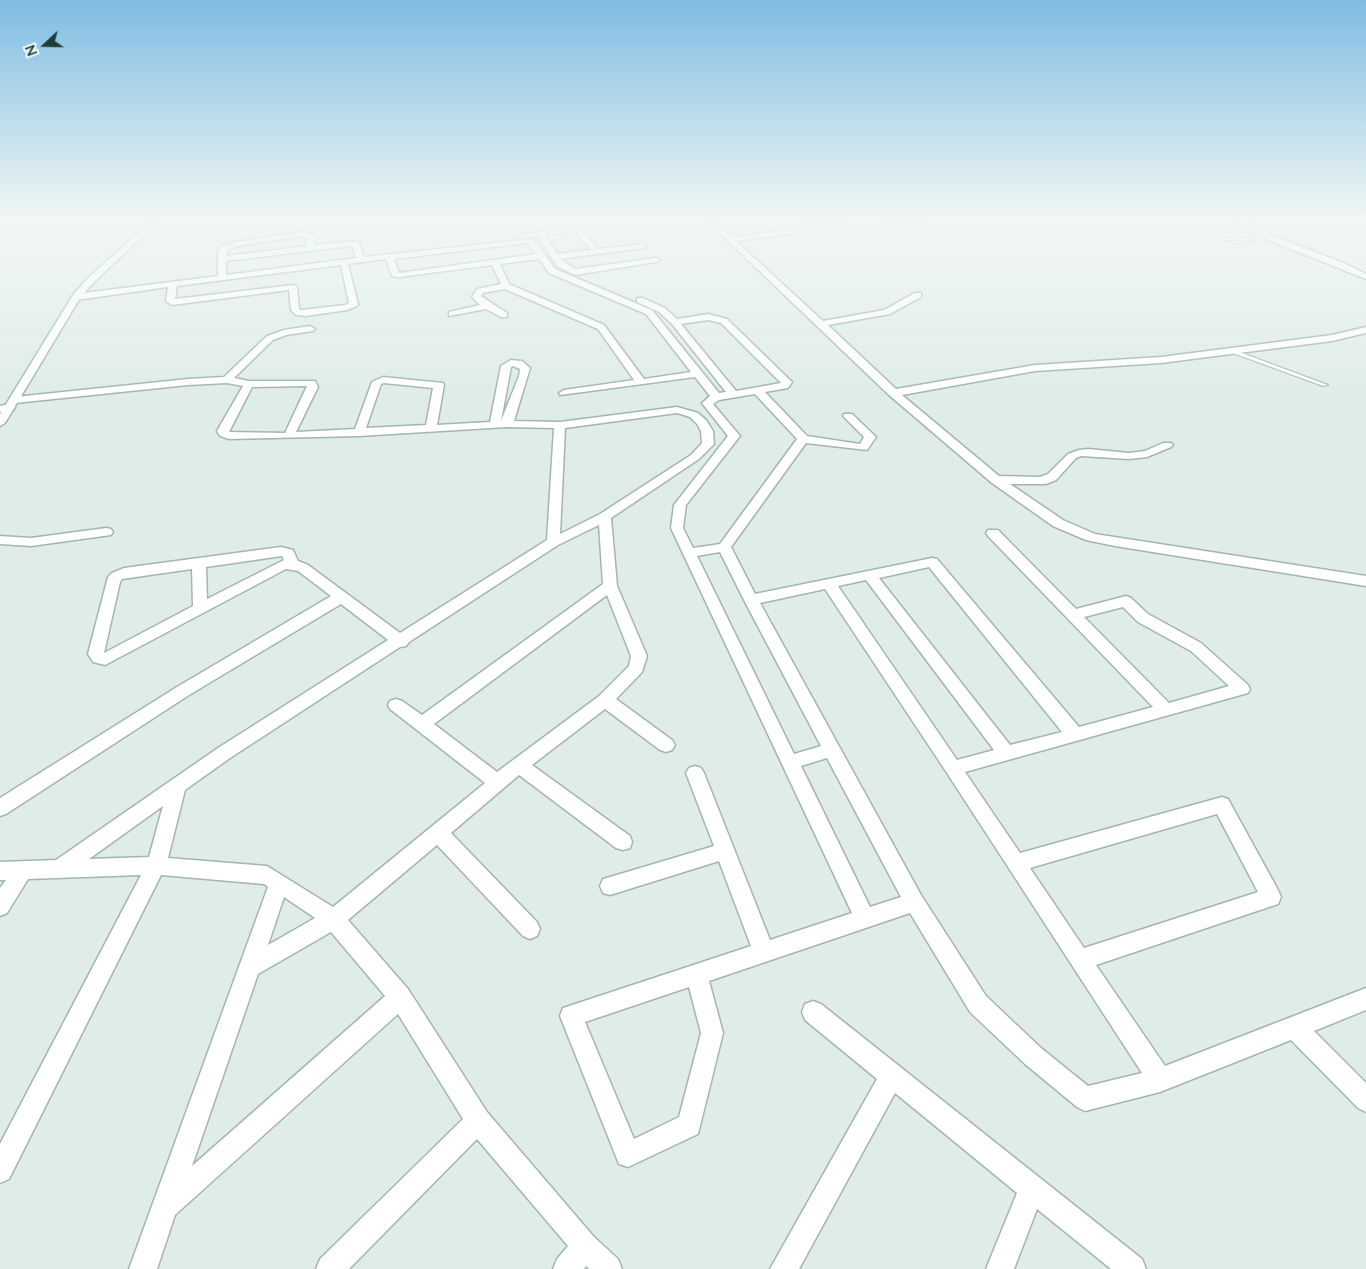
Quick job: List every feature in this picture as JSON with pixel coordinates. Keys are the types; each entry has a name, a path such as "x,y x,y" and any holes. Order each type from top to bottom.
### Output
{"street":[{"path":"0,423 8,406 76,296 92,279"},
{"path":"76,296 204,279"},
{"path":"293,279 295,310 299,313 352,305 354,302 348,279"},
{"path":"503,279 506,286"},
{"path":"571,279 649,312 716,397"},
{"path":"590,279 662,310 677,324 734,394"},
{"path":"774,279 893,393 996,480 1058,524 1091,537 1366,581"},
{"path":"173,283 170,301 172,302 293,287"},
{"path":"504,315 487,306 476,297 477,294 506,286 601,328 641,382"},
{"path":"821,324 887,312 918,295"},
{"path":"452,314 487,306"},
{"path":"663,329 708,317 728,323 787,382 784,386 716,397 707,403 734,436 680,505 678,528 865,919"},
{"path":"227,380 270,338 284,333 310,329"},
{"path":"893,393 1035,368 1161,360 1232,352 1332,338 1366,330"},
{"path":"515,363 523,365 525,368 520,388 501,425 502,389 506,366 515,363"},
{"path":"564,394 698,374"},
{"path":"8,406 162,384 227,380 249,384 311,383 313,387 289,436"},
{"path":"359,433 377,382 383,380 439,385 431,428"},
{"path":"58,870 178,784 401,642 553,542 605,517 695,457 708,444 707,431 702,422 694,415 677,410 560,425 501,425 289,436 230,436 224,434 223,430 249,384"},
{"path":"502,389 520,388"},
{"path":"757,390 803,439 863,448 870,437 848,416"},
{"path":"553,542 560,425"},
{"path":"690,553 724,547 803,439"},
{"path":"996,480 1042,480 1052,477 1072,456 1080,453 1129,456 1147,454 1167,446"},
{"path":"249,967 334,919 519,765 604,700 636,668 639,656 610,586 605,517"},
{"path":"0,540 32,542 106,532"},
{"path":"993,533 1166,710"},
{"path":"724,547 914,902 978,1004 1033,1056 1085,1100 1160,1080 1295,1027 1365,1003"},
{"path":"292,564 288,552 281,551 124,573 113,580 96,654 98,658 105,659 283,566 292,564 303,568 401,642"},
{"path":"751,600 932,562 1076,735"},
{"path":"199,564 200,609"},
{"path":"869,575 1006,754"},
{"path":"828,583 1160,1080"},
{"path":"422,724 610,586"},
{"path":"0,808 183,691 341,597"},
{"path":"953,768 1242,689 1196,647 1143,618 1126,601 1073,615"},
{"path":"604,700 666,746"},
{"path":"396,704 498,783"},
{"path":"791,762 832,750"},
{"path":"519,765 623,842"},
{"path":"695,773 764,952"},
{"path":"0,1170 156,866 178,784"},
{"path":"1015,863 1222,805 1271,897 1080,960"},
{"path":"438,833 530,929"},
{"path":"610,886 725,851"},
{"path":"0,872 156,866 267,875 334,919 400,997 478,1121 585,1246 608,1269"},
{"path":"0,906 22,872"},
{"path":"143,1269 279,883"},
{"path":"697,974 712,1033 688,1125 628,1155 571,1016 697,974 865,919 914,902"},
{"path":"165,1208 400,997"},
{"path":"813,1012 1132,1269"},
{"path":"1295,1027 1366,1100"},
{"path":"784,1269 892,1076"},
{"path":"330,1269 478,1121"},
{"path":"1000,1269 1032,1188"},
{"path":"567,1269 585,1246"}],"lane":[{"path":"1232,352 1325,385"}]}
